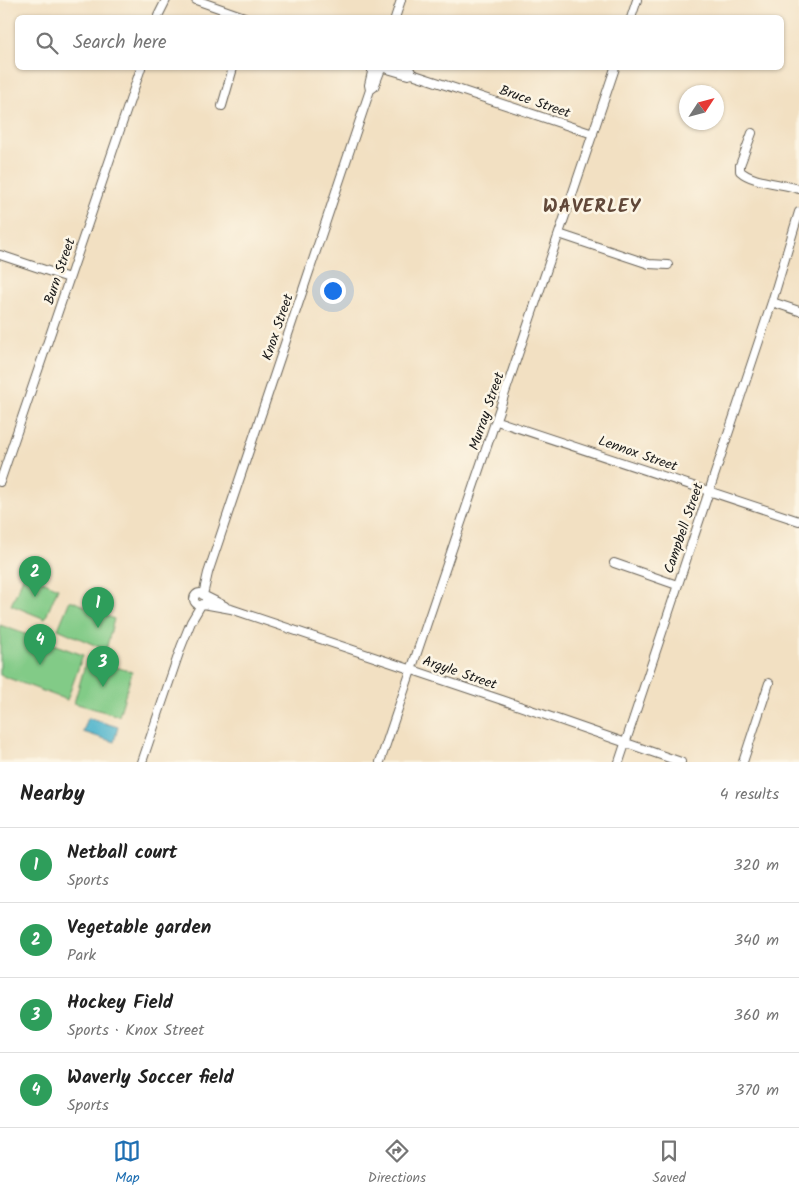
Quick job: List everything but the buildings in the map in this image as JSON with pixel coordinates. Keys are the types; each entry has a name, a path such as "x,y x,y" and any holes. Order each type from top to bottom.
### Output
{"street":[{"path":"158,15 161,0"},
{"path":"159,15 166,0"},
{"path":"196,0 238,15"},
{"path":"396,15 401,0"},
{"path":"632,15 636,0"},
{"name":"Burn Street","path":"0,482 140,70"},
{"path":"222,106 232,70"},
{"name":"Knox Street","path":"142,762 191,622 201,599 208,572 370,90 374,87 378,70"},
{"name":"Bruce Street","path":"387,70 408,75 412,74 593,134"},
{"name":"Bruce Street","path":"410,70 412,74"},
{"name":"Murray Street","path":"380,762 614,70"},
{"path":"752,133 740,165 740,171 756,179 799,189"},
{"name":"Campbell Street","path":"619,762 772,302 799,212"},
{"path":"559,234 649,264 668,265"},
{"path":"0,255 69,278"},
{"path":"772,302 799,311"},
{"name":"Lennox Street","path":"497,420 799,521"},
{"path":"614,564 677,585"},
{"name":"Argyle Street","path":"201,599 412,669 680,762"},
{"path":"743,762 770,683"}],"green space":[{"path":"25,573 58,588 45,619 11,605"},
{"path":"70,600 114,619 106,650 58,629"},
{"path":"0,625 83,655 67,700 0,675"},
{"path":"87,658 132,672 119,716 74,703"}],"water":[{"path":"88,718 118,727 114,742 83,732"}],"place":[{"name":"Vegetable garden","path":"35,597"},
{"name":"Netball court","path":"98,628"},
{"name":"Waverly Soccer field","path":"40,665"},
{"name":"Hockey Field","path":"103,687"}],"district":[{"name":"WAVERLEY","path":"592,205"}]}
